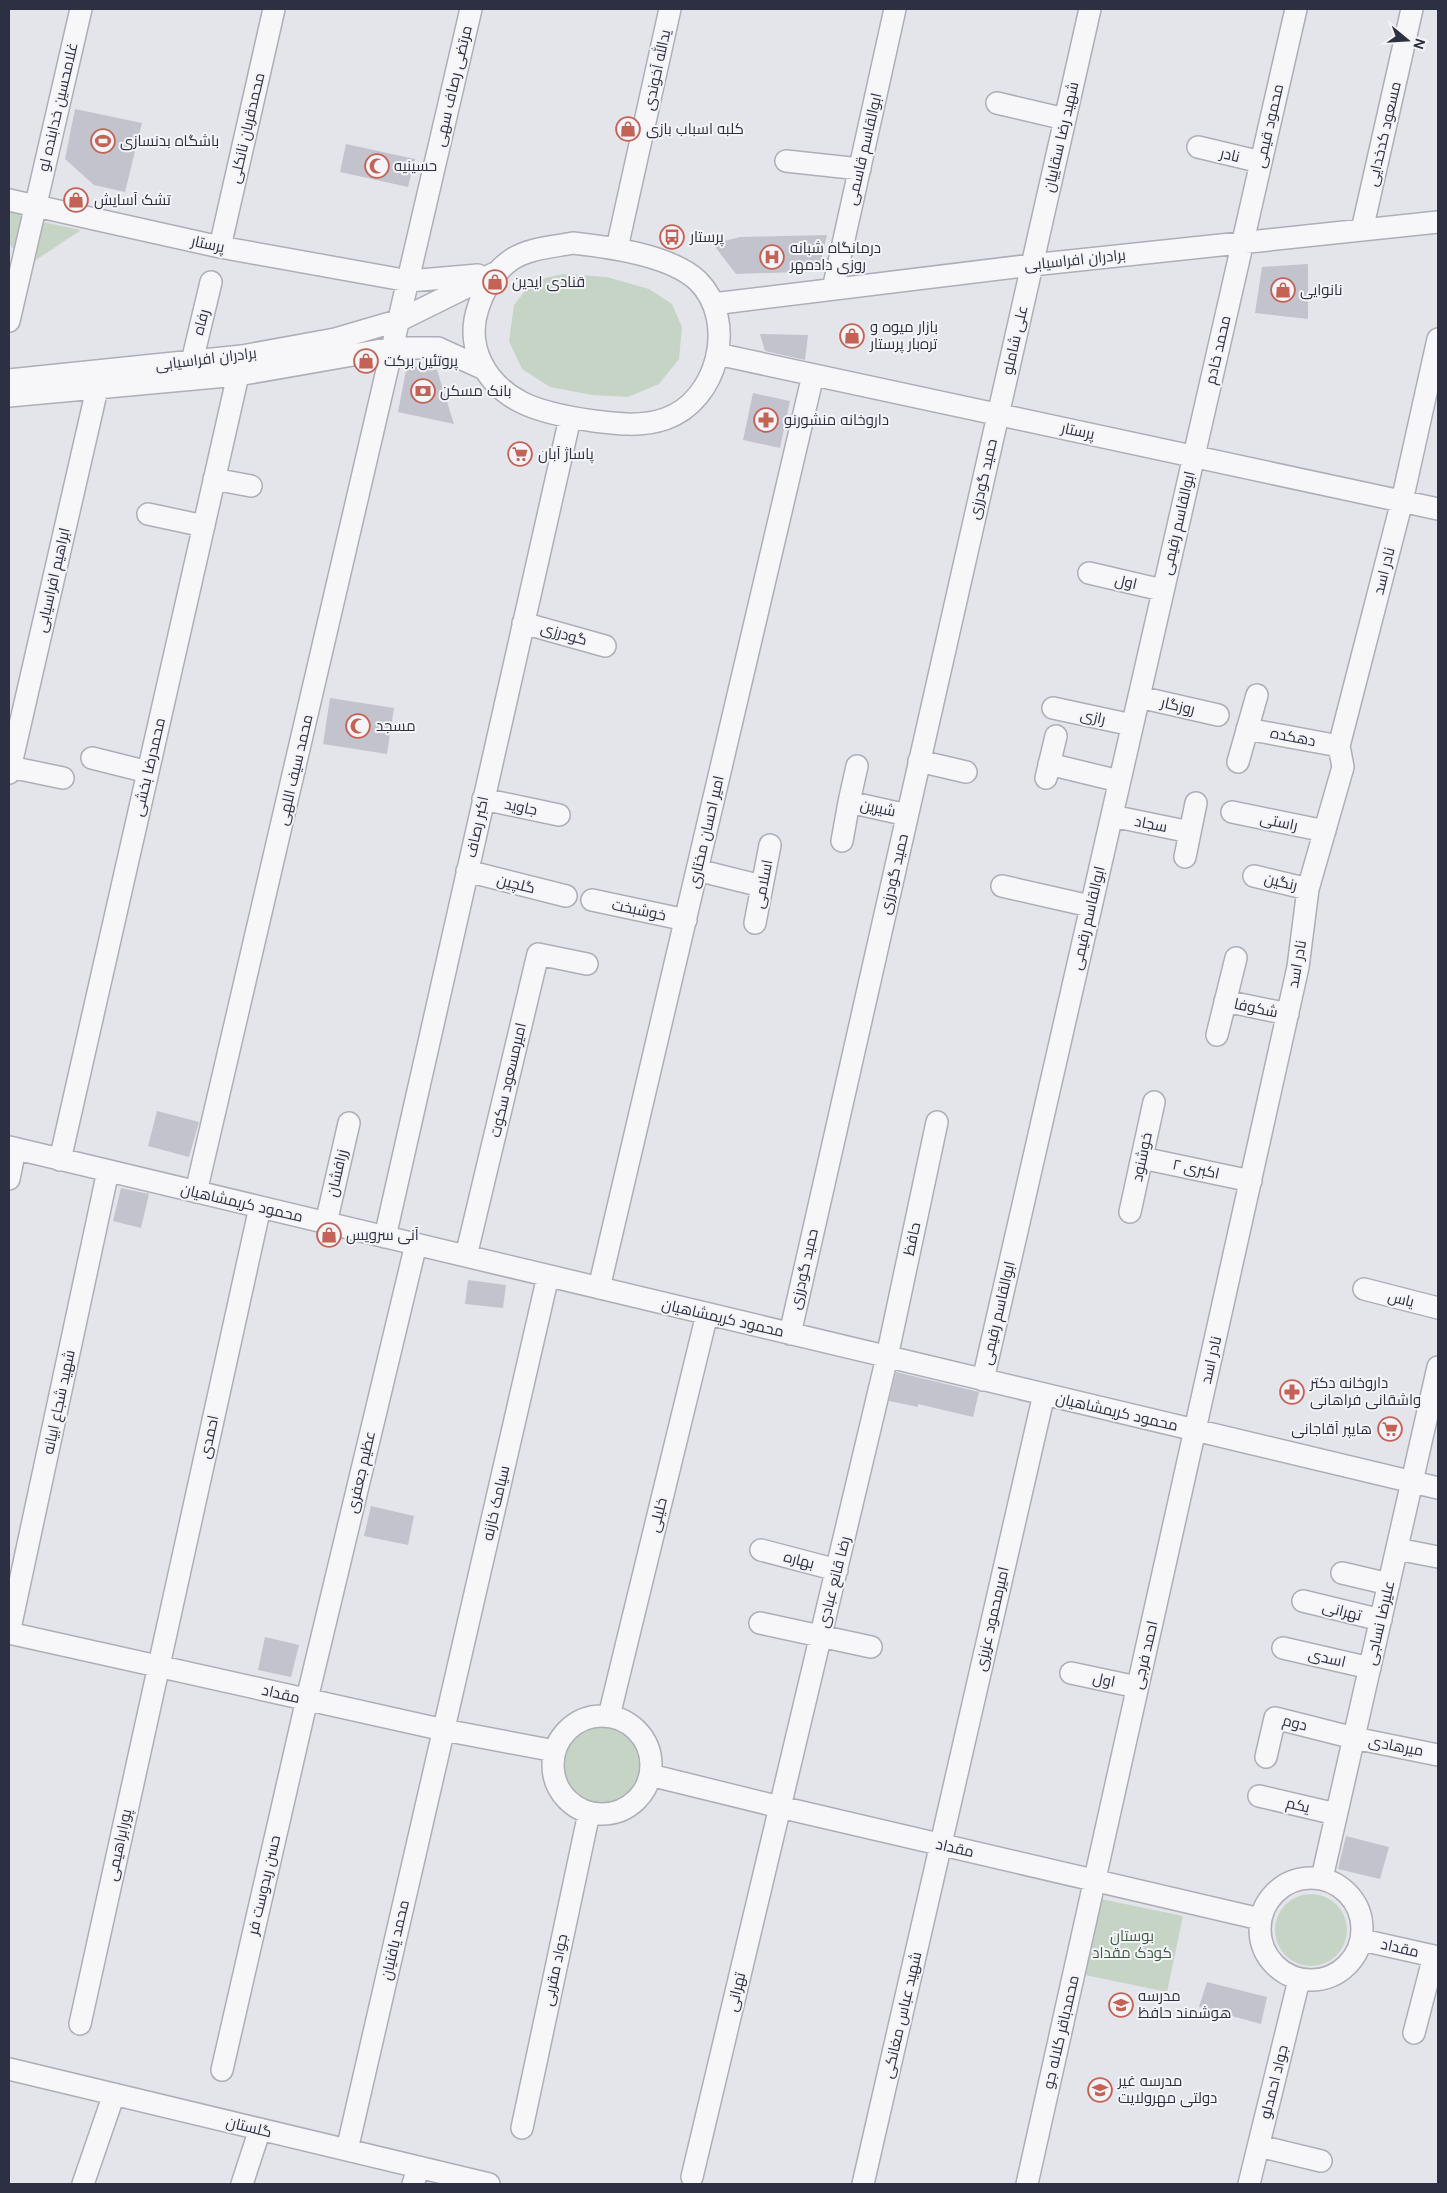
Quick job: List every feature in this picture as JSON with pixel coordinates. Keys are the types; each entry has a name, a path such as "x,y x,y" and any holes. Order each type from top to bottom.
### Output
{"street":[{"name":"غلامحسین خدابنده لو","path":"9,322 81,9"},
{"name":"محمدقربان نانکلی","path":"220,247 274,9"},
{"name":"مرتضی رصاف سهی","path":"400,320 471,9"},
{"name":"یدالله آخوندی","path":"617,248 670,9"},
{"name":"ابوالقاسم قاسمی","path":"833,289 895,9"},
{"name":"شهید رضا سقاییان","path":"1032,265 1090,9"},
{"name":"محمود قیمی","path":"1243,243 1296,9"},
{"name":"مسعود کدخدایی","path":"1362,230 1412,9"},
{"path":"997,103 1065,119"},
{"name":"نادر","path":"1198,147 1261,162"},
{"path":"786,161 860,169"},
{"name":"پرستار","path":"9,200 220,247 408,281 448,279 495,273"},
{"name":"برادران افراسیابی","path":"713,304 1032,265 1438,222"},
{"path":"573,243 617,248 651,257 676,268 698,281 713,304 718,330 717,354 707,385 694,401 665,419 626,425 570,418 522,403 499,386 482,368 475,343 475,318 482,295 495,273 513,259 533,250 573,243"},
{"name":"محمد خادم","path":"1194,456 1243,243"},
{"name":"علی شاملو","path":"998,414 1032,265"},
{"name":"برادران افراسیابی","path":"9,396 100,379 189,370 242,356 335,339 400,320 495,273"},
{"name":"رفاه","path":"189,370 211,282"},
{"name":"محمد سیف اللهی","path":"196,1192 400,320"},
{"name":"نادر اسد","path":"1195,1430 1298,967 1308,889 1343,767 1340,746 1402,501 1438,339"},
{"name":"برادران افراسیابی","path":"189,370 238,375 393,348 438,348 482,368"},
{"name":"پرستار","path":"717,354 1438,509"},
{"name":"محمدرضا بخشی","path":"60,1160 238,375"},
{"name":"امیر احسان مختاری","path":"599,1288 813,375"},
{"name":"برادران افراسیابی","path":"9,380 100,379"},
{"name":"ابراهیم افراسیابی","path":"9,770 100,379"},
{"name":"حمید گودرزی","path":"790,1334 998,414"},
{"name":"اکبر رصاف","path":"385,1236 570,418"},
{"name":"ابوالقاسم رقیمی","path":"982,1380 1194,456"},
{"path":"214,479 251,486"},
{"path":"148,514 204,526"},
{"name":"اول","path":"1089,573 1162,590"},
{"name":"گودرزی","path":"523,623 605,646"},
{"path":"1238,762 1257,695"},
{"name":"روزگار","path":"1139,697 1218,716"},
{"name":"رازی","path":"1053,708 1132,725"},
{"name":"دهکده","path":"1247,729 1340,746"},
{"path":"1056,736 1047,772 1119,781"},
{"path":"92,758 148,772"},
{"path":"919,761 966,772"},
{"name":"شیرین","path":"842,840 857,766"},
{"path":"9,770 63,778"},
{"name":"جاوید","path":"483,799 559,816"},
{"name":"شیرین","path":"849,802 907,815"},
{"path":"1185,857 1196,803"},
{"name":"راستی","path":"1232,812 1325,831"},
{"name":"سجاد","path":"1112,816 1190,832"},
{"name":"اسلامی","path":"755,923 770,845"},
{"path":"697,870 762,886"},
{"name":"گلچین","path":"467,871 566,896"},
{"name":"رنگین","path":"1254,876 1308,889"},
{"path":"1002,886 1090,906"},
{"name":"خوشبخت","path":"592,900 686,920"},
{"name":"امیرمسعود سکوت","path":"466,1256 538,954 587,964"},
{"name":"شکوفا","path":"1217,1035 1236,958"},
{"name":"شکوفا","path":"1225,1002 1288,1014"},
{"name":"خوشنود","path":"1130,1212 1154,1102"},
{"name":"حافظ","path":"887,1357 937,1122"},
{"name":"زرافشان","path":"326,1222 349,1123"},
{"path":"9,1179 12,1148"},
{"name":"محمود کریمشاهیان","path":"12,1148 1438,1488"},
{"name":"اکبری ۲","path":"1142,1158 1251,1181"},
{"name":"شهید شجاع ابیانه","path":"9,1633 108,1171"},
{"name":"احمدی","path":"159,1666 260,1207"},
{"name":"عظیم جعفری","path":"307,1699 416,1244"},
{"name":"سیامک خازنه","path":"444,1730 548,1276"},
{"name":"یاس","path":"1364,1289 1438,1308"},
{"name":"خلیلی","path":"609,1716 707,1314"},
{"name":"رضا قانع عبادی","path":"780,1807 887,1357"},
{"name":"علیرضا نساجی","path":"1322,1878 1438,1367"},
{"name":"امیرمحمود عزیزی","path":"941,1845 1044,1394"},
{"name":"احمد فرجی","path":"1095,1881 1195,1430"},
{"path":"1397,1549 1438,1557"},
{"name":"بهاره","path":"761,1550 837,1570"},
{"path":"1342,1573 1389,1584"},
{"name":"تهرانی","path":"1303,1601 1381,1620"},
{"path":"760,1623 871,1647"},
{"name":"مقداد","path":"9,1633 444,1730 555,1751"},
{"name":"اسدی","path":"1283,1648 1370,1668"},
{"name":"پورابراهیمی","path":"80,2024 159,1666"},
{"name":"اول","path":"1071,1673 1137,1687"},
{"name":"حسن ربدوست فر","path":"222,2070 307,1699"},
{"path":"595,1716 609,1716 624,1721 637,1730 646,1743 651,1759 650,1775 644,1790 634,1802 620,1811 604,1814 589,1813 574,1806 563,1796 556,1782 553,1766 555,1751 560,1739 570,1728 582,1720 595,1716"},
{"name":"دوم","path":"1266,1757 1275,1718 1354,1738"},
{"name":"محمد یافتیان","path":"347,2150 444,1730"},
{"name":"میرهادی","path":"1354,1738 1438,1754"},
{"name":"مقداد","path":"650,1775 1260,1919"},
{"name":"یکم","path":"1259,1796 1336,1814"},
{"name":"تهرانی","path":"692,2177 780,1807"},
{"name":"جواد مقربی","path":"522,2128 589,1813"},
{"name":"شهید عباس مغانکی","path":"863,2184 941,1845"},
{"path":"1306,1878 1322,1878 1337,1884 1349,1894 1358,1908 1362,1924 1362,1940 1356,1955 1345,1968 1331,1977 1315,1981 1299,1980 1284,1974 1272,1963 1264,1950 1260,1935 1260,1919 1266,1904 1276,1891 1290,1882 1306,1878"},
{"name":"محمدباقر کلاله جو","path":"1027,2184 1095,1881"},
{"name":"مقداد","path":"1362,1940 1436,1957"},
{"path":"1414,2033 1436,1957"},
{"name":"جواد احمدلو","path":"1249,2184 1299,1980"},
{"name":"گلستان","path":"9,2069 347,2150 416,2176 489,2184"},
{"path":"83,2184 114,2094"},
{"path":"242,2184 260,2129"},
{"path":"1259,2146 1322,2162"}],"green space":[{"path":"9,208 25,212 16,253 9,243"},
{"path":"43,222 81,230 33,262"},
{"path":"563,274 607,277 649,289 672,304 682,327 679,359 659,384 628,397 592,395 550,387 522,369 509,341 514,305 533,281"},
{"path":"594,1724 610,1724 625,1731 636,1742 643,1757 640,1781 631,1794 610,1806 594,1806 579,1799 568,1788 561,1773 561,1757 568,1742 579,1731"},
{"path":"1311,1894 1325,1897 1337,1904 1344,1916 1347,1930 1344,1944 1337,1956 1325,1963 1311,1966 1297,1963 1285,1956 1278,1944 1275,1930 1278,1916 1285,1904 1297,1897"},
{"name":"بوستان کودک مقداد","path":"1101,1899 1183,1916 1167,1992 1085,1975"}],"building":[{"name":"باشگاه بدنسازی","path":"75,109 142,123 125,192 94,185 65,159"},
{"name":"حسینیه","path":"346,144 415,159 408,187 340,172"},
{"name":"درمانگاه شبانه روزی دادمهر","path":"827,235 819,269 798,272 736,274 713,244 740,237"},
{"name":"نانوایی","path":"1308,264 1308,319 1255,313 1262,267"},
{"path":"760,334 808,335 805,360 765,351"},
{"name":"بانک مسکن","path":"407,365 437,370 454,424 398,412"},
{"name":"داروخانه منشورنو","path":"753,393 790,401 780,448 743,440"},
{"name":"مسجد","path":"330,698 394,708 387,754 323,744"},
{"path":"157,1111 199,1122 189,1157 148,1146"},
{"path":"121,1188 149,1194 141,1228 113,1221"},
{"path":"468,1280 506,1285 503,1308 465,1304"},
{"path":"896,1372 979,1392 973,1417 918,1404 918,1407 889,1401"},
{"path":"371,1506 414,1516 408,1545 364,1536"},
{"path":"265,1637 299,1645 291,1677 258,1670"},
{"path":"1346,1836 1389,1847 1380,1879 1338,1869"},
{"path":"1207,1982 1267,1997 1261,2024 1199,2007"}],"place":[{"name":"کلبه اسباب بازی","path":"628,129"},
{"name":"باشگاه بدنسازی","path":"103,141"},
{"name":"حسینیه","path":"377,166"},
{"name":"تشک آسایش","path":"76,200"},
{"name":"پرستار","path":"672,237"},
{"name":"درمانگاه شبانه روزی دادمهر","path":"772,257"},
{"name":"قنادی ایدین","path":"495,282"},
{"name":"نانوایی","path":"1283,290"},
{"name":"بازار میوه و تره‌بار پرستار","path":"852,336"},
{"name":"پروتئین برکت","path":"366,361"},
{"name":"بانک مسکن","path":"423,391"},
{"name":"داروخانه منشورنو","path":"766,420"},
{"name":"پاساژ آبان","path":"520,454"},
{"name":"مسجد","path":"358,726"},
{"name":"آنی سرویس","path":"329,1235"},
{"name":"داروخانه دکتر واشقانی فراهانی","path":"1292,1392"},
{"name":"هایپر آقاجانی","path":"1390,1429"},
{"name":"مدرسه هوشمند حافظ","path":"1121,2005"},
{"name":"مدرسه غیر دولتی مهرولایت","path":"1100,2090"}]}
